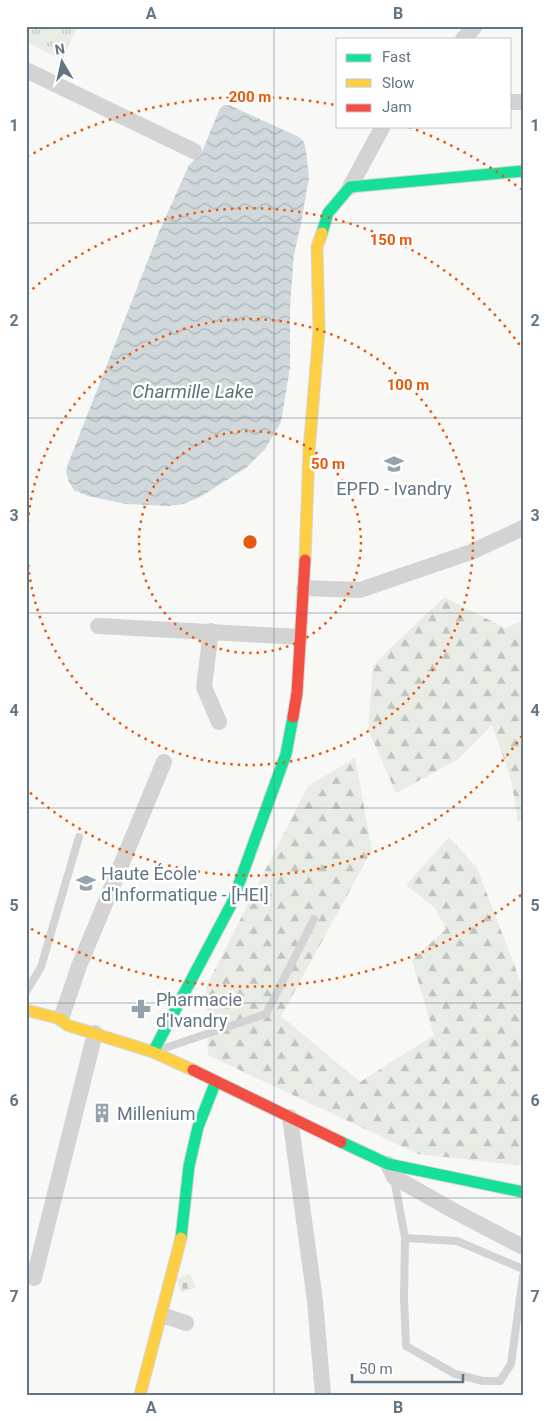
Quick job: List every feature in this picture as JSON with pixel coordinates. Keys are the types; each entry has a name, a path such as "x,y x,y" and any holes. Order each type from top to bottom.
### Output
{"street":[{"path":"464,38 475,26"},
{"path":"26,70 194,151"},
{"path":"153,1052 232,903 286,754 297,693 304,588 309,451 319,330 318,247 328,213 350,187 382,128"},
{"path":"350,187 523,171"},
{"path":"304,588 360,590 471,552 523,528"},
{"path":"98,626 300,637"},
{"path":"211,631 204,687 219,722"},
{"path":"61,1019 79,966 164,762"},
{"path":"26,1010 61,1019 67,1025 95,1032 153,1052 216,1081 391,1170 511,1242 523,1247"},
{"path":"34,1278 95,1032"},
{"path":"140,1395 181,1239 189,1166 196,1137 216,1081"},
{"path":"290,1117 315,1301 323,1395"},
{"path":"391,1170 523,1192"},
{"path":"162,1315 186,1323"}],"lane":[{"path":"26,992 41,967 79,837"},
{"path":"153,1052 266,1014 314,919"},
{"path":"391,1170 405,1238 404,1298 406,1346 455,1374 484,1381 500,1381 511,1364 523,1276"},
{"path":"405,1238 457,1241 523,1269"}],"green space":[{"path":"26,26 78,26 62,60 26,42"},
{"path":"444,597 505,628 523,620 523,819 518,821 511,779 492,725 457,760 396,793 368,729 373,665"},
{"path":"355,758 372,850 281,1016 360,1082 434,1035 412,960 446,929 435,908 406,885 449,837 477,868 523,988 523,1166 418,1154 208,1055 206,987 308,786"},
{"path":"190,1273 196,1288 181,1292 177,1279"}],"water":[{"name":"Charmille Lake","path":"224,105 229,105 299,137 304,142 306,150 309,177 294,254 290,306 290,368 281,422 265,449 246,468 200,497 184,504 169,506 126,504 88,496 74,490 69,482 66,472 68,464 159,232 189,165 202,152 220,108"}],"traffic: fast":[{"path":"322,233 328,213 350,187 523,171"},
{"path":"153,1052 232,903 286,754 293,717"},
{"path":"181,1238 189,1166 198,1127 216,1081"},
{"path":"341,1142 388,1164 523,1192"}],"traffic: slow":[{"path":"305,560 309,451 319,330 317,247 322,233"},
{"path":"26,1010 61,1019 67,1025 153,1052 193,1070"},
{"path":"140,1395 181,1238"}],"traffic: jam":[{"path":"293,717 297,693 305,560"},
{"path":"193,1070 341,1142"}],"place":[{"name":"EPFD - Ivandry","path":"394,464"},
{"name":"Haute École d'Informatique - [HEI]","path":"86,883"},
{"name":"Pharmacie d'Ivandry","path":"141,1009"},
{"name":"Millenium","path":"102,1113"}]}
